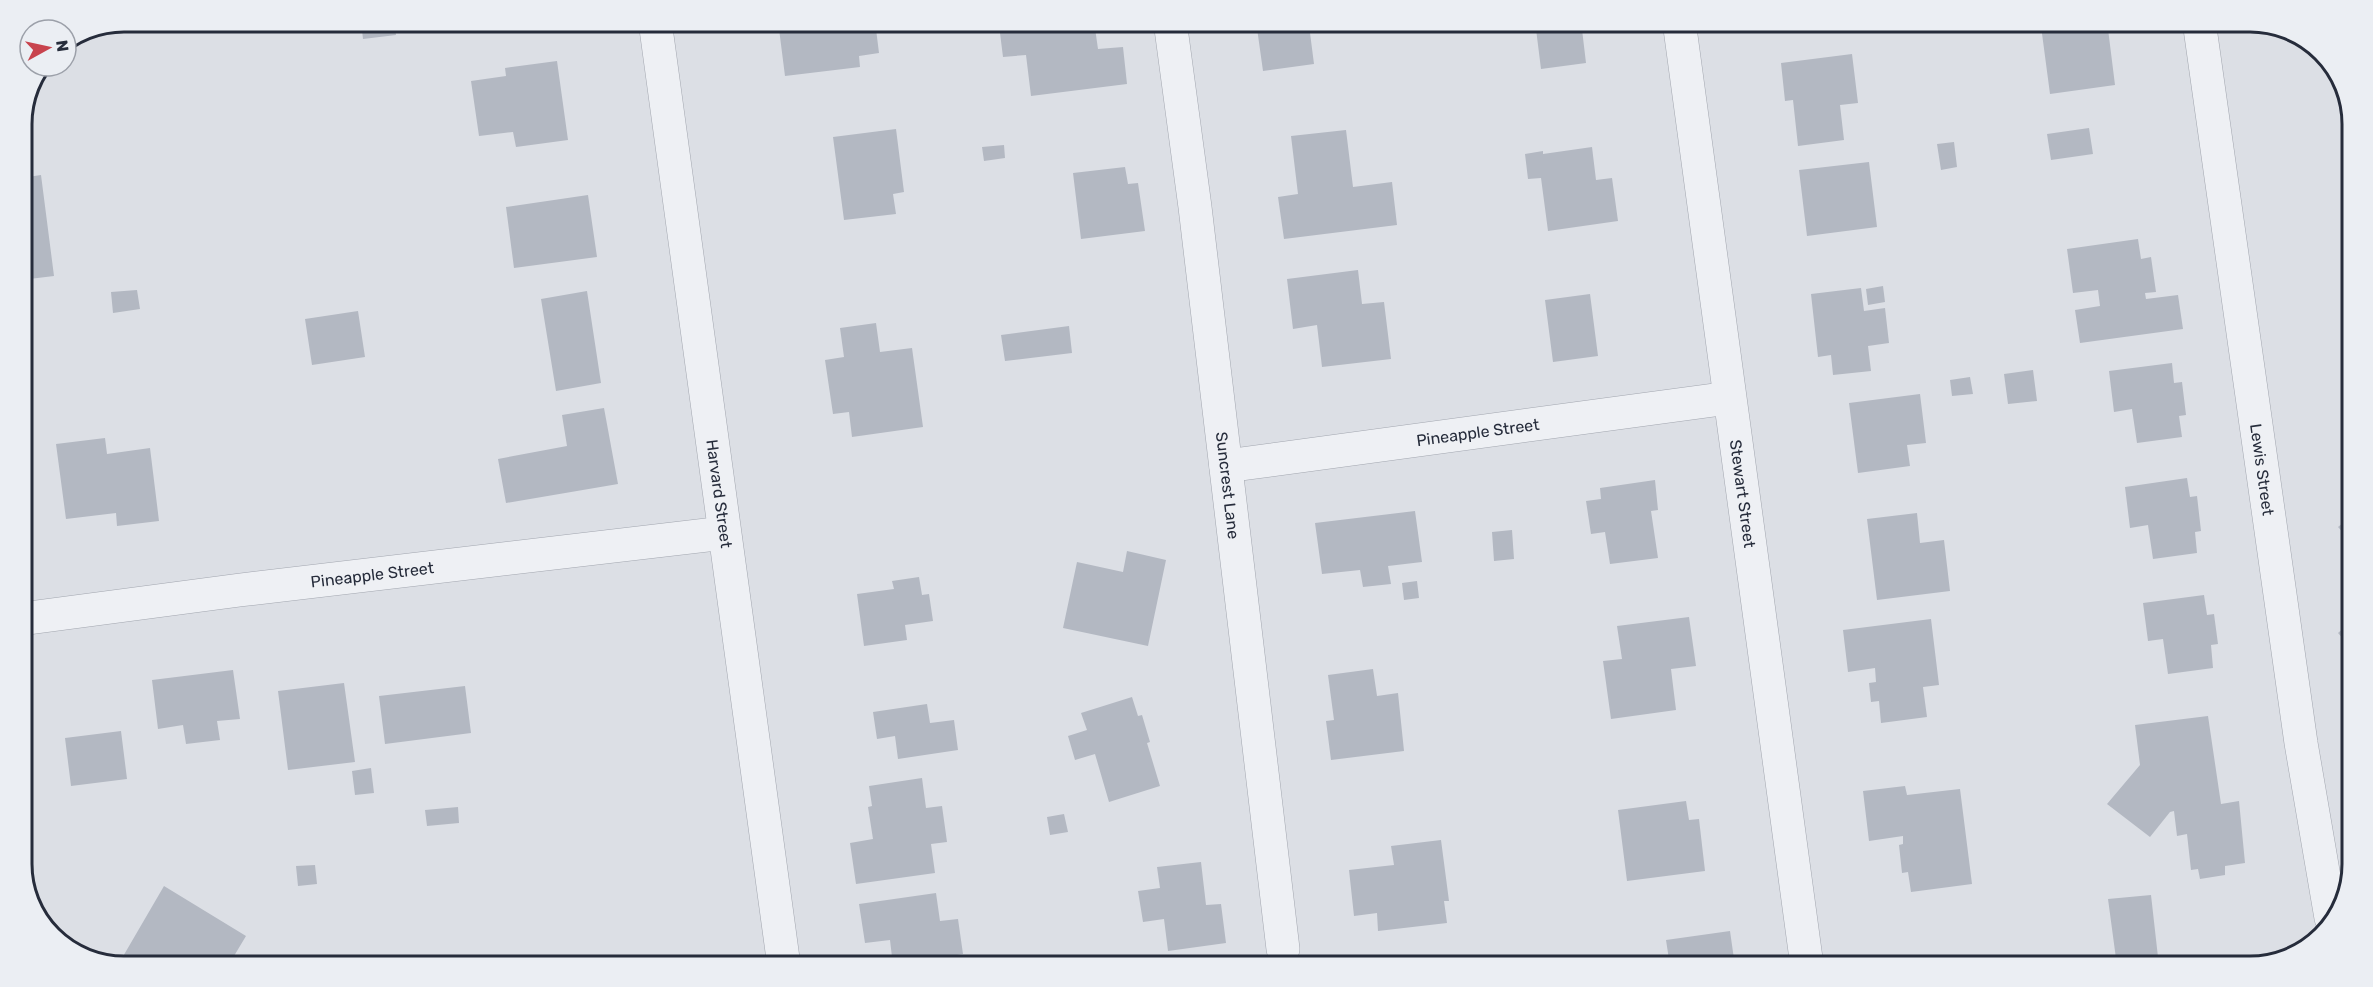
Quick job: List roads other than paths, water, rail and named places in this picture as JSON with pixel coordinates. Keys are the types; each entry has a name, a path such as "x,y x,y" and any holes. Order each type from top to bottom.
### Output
{"street":[{"name":"Harvard Street","path":"657,31 783,956"},
{"name":"Suncrest Lane","path":"1171,31 1283,949"},
{"name":"Stewart Street","path":"1680,31 1806,956"},
{"name":"Lewis Street","path":"2200,31 2301,742 2329,908"},
{"name":"Pineapple Street","path":"1226,466 1729,398"},
{"name":"Pineapple Street","path":"32,618 240,590 724,533"}]}
